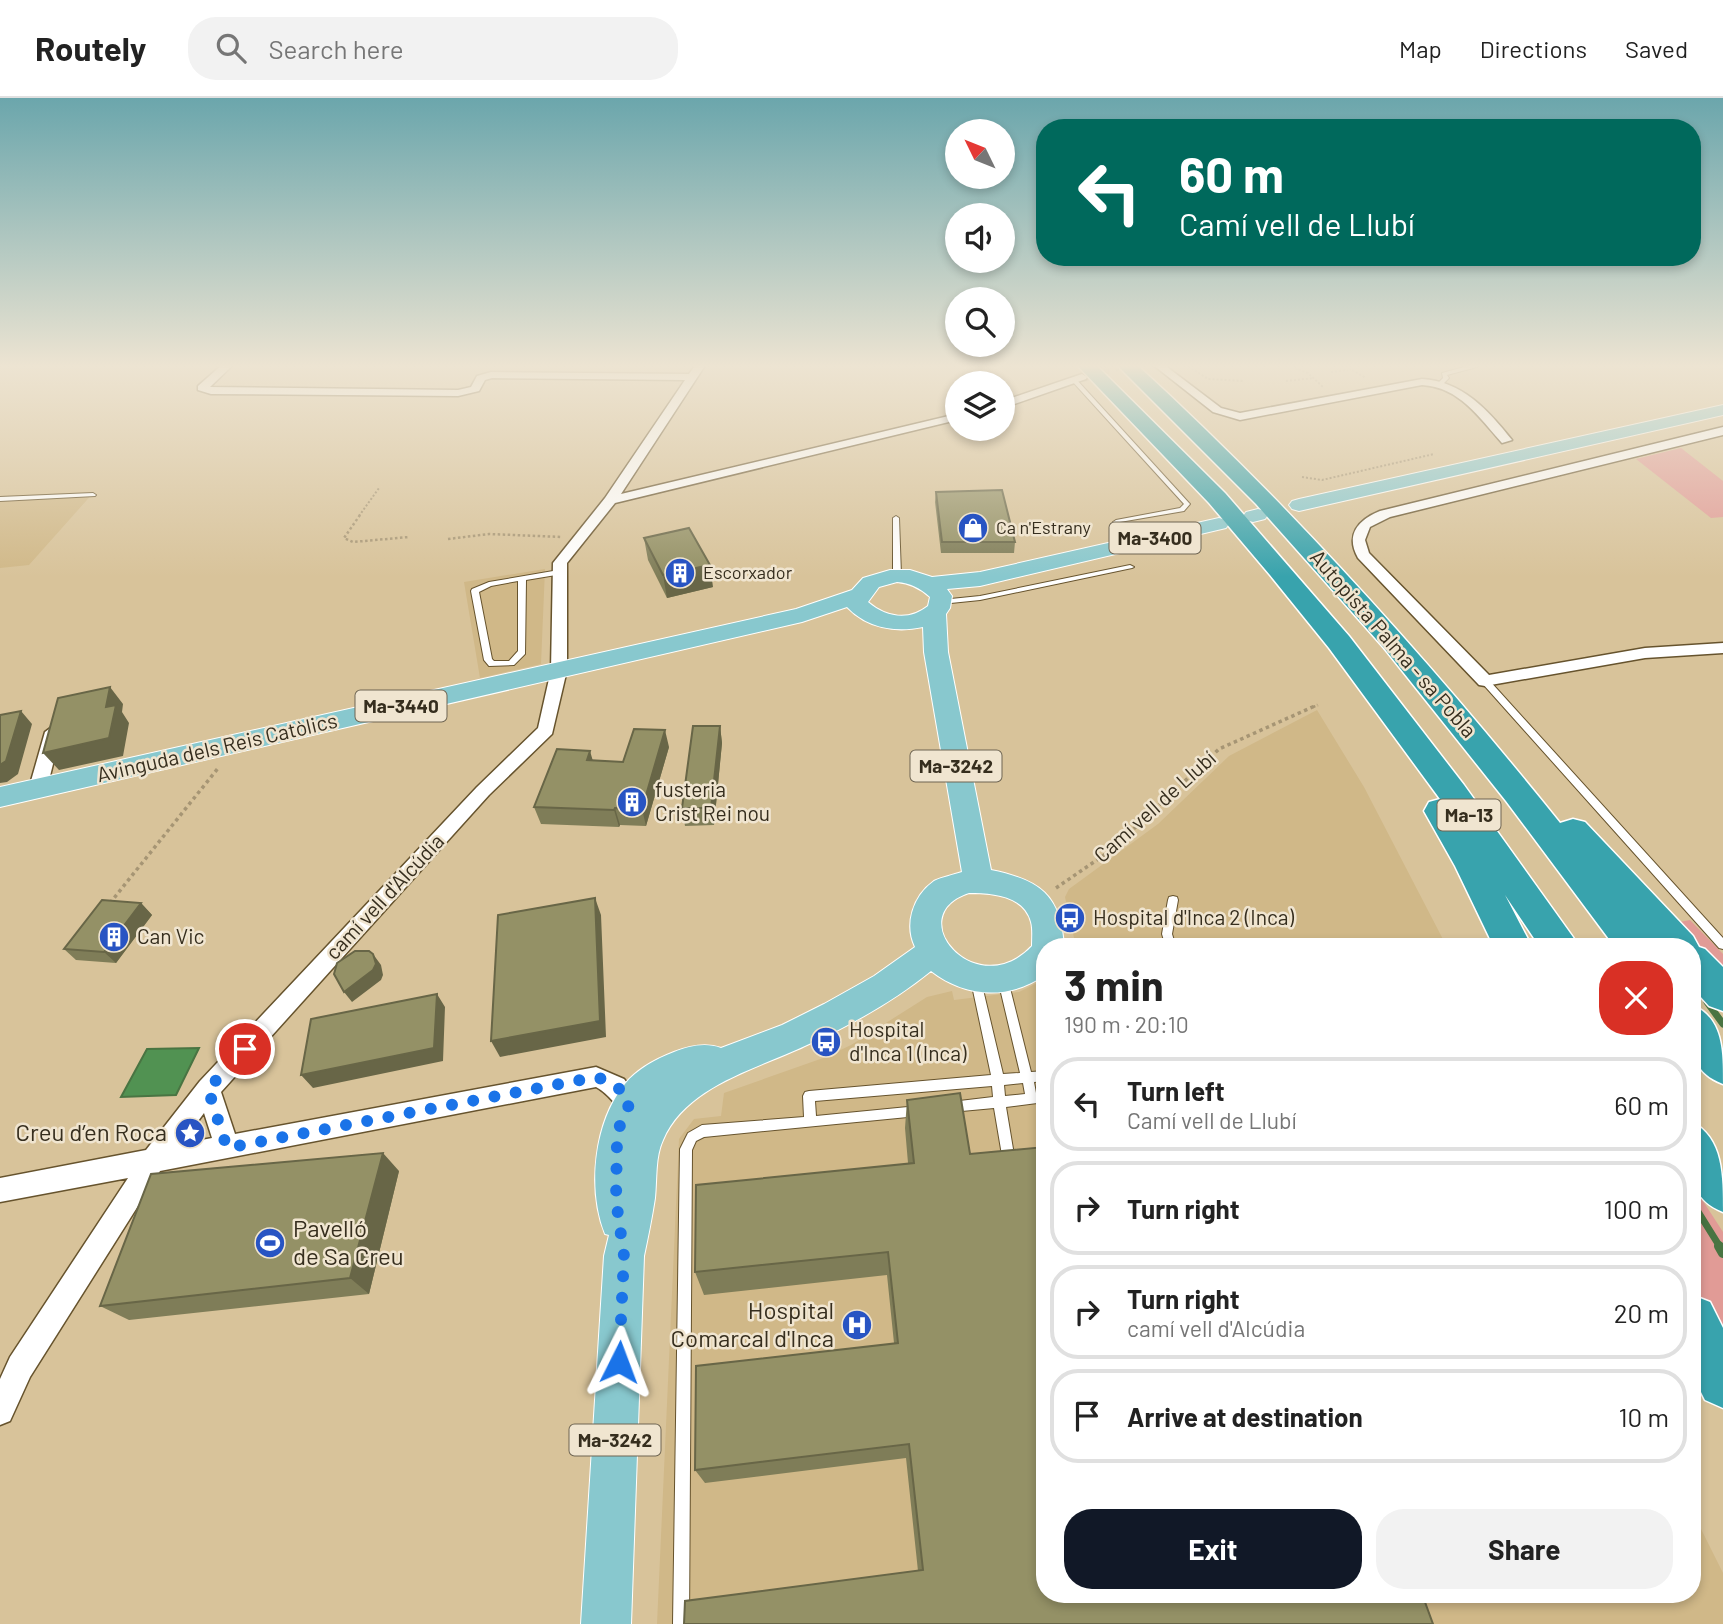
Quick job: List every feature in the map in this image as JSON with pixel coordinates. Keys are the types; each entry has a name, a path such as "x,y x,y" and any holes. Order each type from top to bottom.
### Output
{"highway":[{"name":"Autopista Palma - sa Pobla","path":"1159,435 1246,531 1372,686 1555,938"},
{"name":"Autopista Palma - sa Pobla","path":"1199,435 1262,496 1454,714 1629,938"},
{"path":"1372,686 1381,718 1425,783 1472,864 1509,938"},
{"path":"1454,714 1492,740 1672,938"},
{"path":"1701,970 1723,994"},
{"path":"1701,1034 1723,1065"},
{"path":"1701,1157 1723,1190"},
{"path":"1701,1338 1723,1382"}],"main road":[{"path":"1299,505 1610,435"},
{"name":"Ma-3400","path":"897,624 912,623 937,599 980,579 1219,523"},
{"path":"936,652 897,624 884,622 861,603 863,588 872,581 897,575 921,579 937,599"},
{"name":"Ma-3242","path":"937,599 936,652 978,880"},
{"name":"Avinguda dels Reis Catòlics","path":"0,797 809,612 861,603"},
{"path":"1036,965 1022,974 989,979 959,973 933,951 926,936 925,919 932,904 943,892 959,884 978,880 1010,885 1036,902 1046,917 1049,938"},
{"name":"Ma-3242","path":"606,1624 624,1256 644,1138 663,1106 683,1089 741,1055 800,1033 898,981 933,951"},
{"name":"Ma-3242","path":"624,1256 616,1200 617,1140 621,1120 630,1103 662,1076 681,1067 703,1060 741,1055"}],"street":[{"name":"camí vell d'Alcúdia","path":"0,1411 20,1367 153,1161 208,1089 483,791 546,730 559,670 560,563 610,500 653,435"},
{"path":"610,500 881,435"},
{"path":"1501,435 1506,440"},
{"path":"1706,435 1385,514 1362,527 1357,540 1363,555 1485,681 1645,653 1723,648"},
{"path":"38,788 57,718"},
{"path":"0,1190 596,1077 610,1081 622,1090 630,1103"},
{"path":"208,1089 227,1148"}],"lane":[{"path":"1116,522 1182,510 1187,504 1131,435"},
{"path":"0,499 93,495"},
{"path":"896,518 897,575"},
{"path":"937,599 980,598 1130,567"},
{"path":"522,578 522,652 511,663 492,664 488,660 475,591 489,583 559,572"},
{"path":"1485,681 1723,945"},
{"path":"1168,938 1173,900"},
{"path":"989,979 1026,1078 1036,1095"},
{"path":"989,979 999,1102 1009,1163 1017,1168"},
{"path":"810,1122 809,1096 1036,1077"},
{"path":"681,1624 686,1149 692,1137 702,1131 1036,1098"}],"path":[{"path":"1302,477 1322,480 1434,454"},
{"path":"379,488 344,538 354,542 409,537"},
{"path":"448,539 472,533 532,538 581,536"},
{"name":"Camí vell de Llubí","path":"1036,902 1110,851 1219,749 1318,705"},
{"path":"105,909 218,769 232,744"}],"shaded area":[{"path":"1681,448 1723,481 1723,517 1711,518 1636,459"},
{"path":"94,492 29,565 0,568 0,496"},
{"path":"545,569 541,664 480,678 464,582"},
{"path":"1317,710 1364,787 1442,938 1074,938 1065,897 1069,889 1158,824 1229,756"},
{"path":"1690,920 1723,954 1723,975 1701,952 1701,938 1688,938 1674,923"},
{"name":"Hospital Comarcal d'Inca","path":"1036,984 1036,1603 1701,1603 1701,1529 1723,1573 1723,1624 657,1624 679,1139 694,1119 721,1116 724,1093 826,1057 851,1045 927,997 952,991 954,1000 1019,992"},
{"path":"199,1048 176,1095 121,1097 147,1049"},
{"path":"1701,1198 1723,1232 1723,1343 1701,1301"}],"building":[{"name":"Ca n'Estrany","path":"1002,490 1015,542 942,542 936,492"},
{"path":"689,528 710,565 663,575 644,538"},
{"path":"110,687 106,707 116,705 109,738 43,753 58,698"},
{"path":"21,711 6,761 0,765 0,715"},
{"path":"693,726 720,726 711,808 682,808"},
{"path":"634,729 665,730 642,809 534,807 557,749 590,751 587,760 623,762"},
{"path":"595,898 600,1021 491,1041 498,915"},
{"path":"102,900 141,903 104,952 64,949"},
{"path":"355,951 369,951 376,964 373,970 344,992 334,974 337,963"},
{"path":"437,994 434,1048 301,1075 311,1019"},
{"path":"960,1093 970,1154 1036,1148 1036,1603 1425,1603 1433,1624 684,1624 685,1601 923,1570 909,1444 695,1470 696,1366 898,1343 888,1252 695,1272 696,1185 914,1163 907,1100"},
{"name":"Pavelló de Sa Creu","path":"383,1153 350,1278 100,1306 151,1174"}],"waterway":[{"path":"1707,1002 1723,1024"},
{"path":"1701,1216 1720,1247"},
{"path":"1719,1246 1723,1253"}],"place":[{"name":"Ca n'Estrany","path":"973,528"},
{"name":"Escorxador","path":"680,573"},
{"name":"fusteria Crist Rei nou","path":"632,802"},
{"name":"Hospital d'Inca 2 (Inca)","path":"1070,918"},
{"name":"Can Vic","path":"114,937"},
{"name":"Hospital d'Inca 1 (Inca)","path":"826,1042"},
{"name":"Creu d’en Roca","path":"190,1133"},
{"name":"Pavelló de Sa Creu","path":"270,1243"},
{"name":"Hospital Comarcal d'Inca","path":"857,1325"}],"route":[{"path":"245,1049 208,1089 227,1148 596,1077 610,1081 622,1090 630,1103 621,1120 617,1140 616,1200 624,1256 619,1362"}]}
